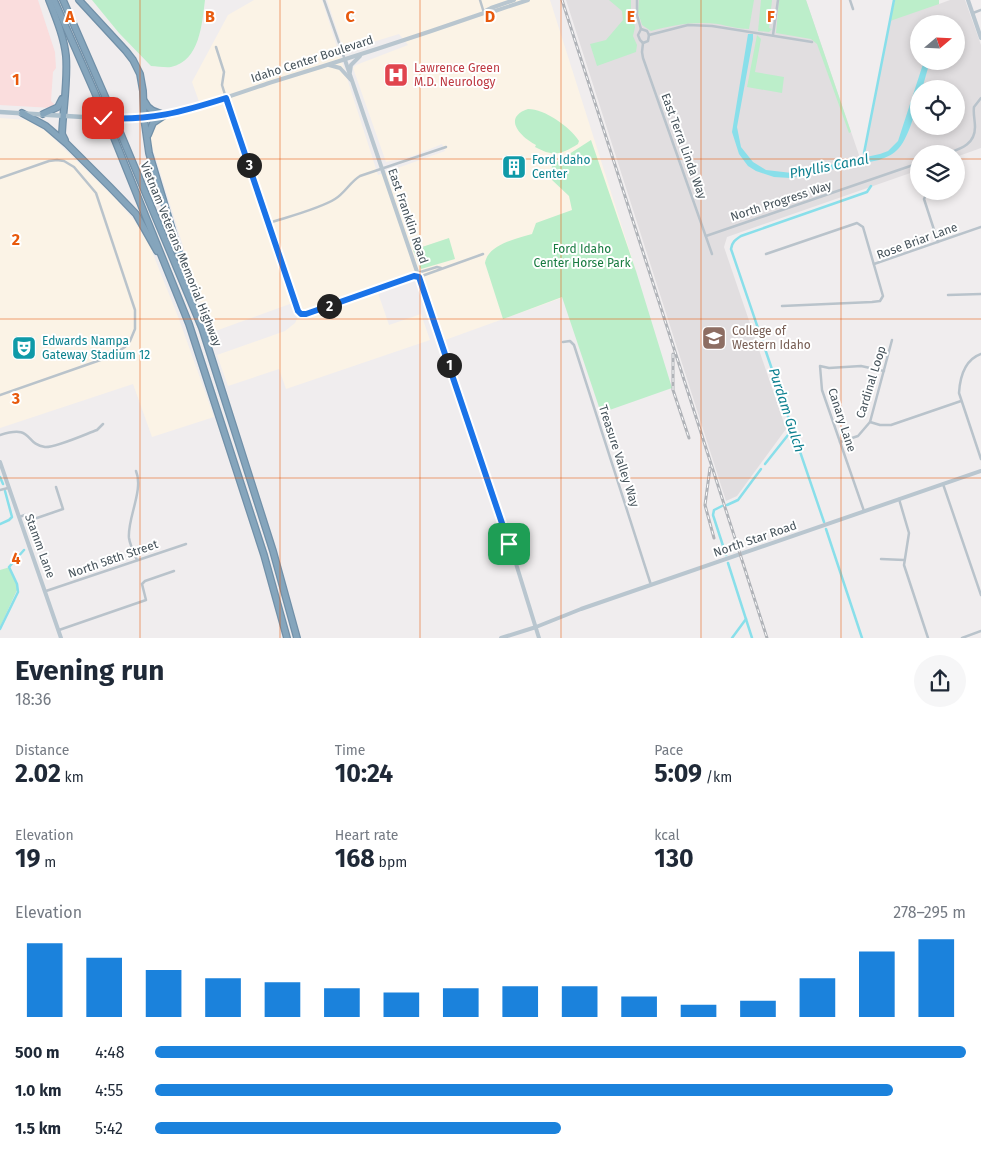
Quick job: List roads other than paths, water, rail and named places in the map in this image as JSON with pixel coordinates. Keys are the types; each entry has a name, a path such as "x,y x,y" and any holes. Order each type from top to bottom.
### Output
{"highway":[{"path":"50,0 65,49 66,69 62,134 67,144"},
{"name":"Vietnam Veterans Memorial Highway","path":"54,0 108,123 189,324 264,555 287,638"},
{"name":"Vietnam Veterans Memorial Highway","path":"64,0 202,328 273,551 297,638"},
{"path":"79,0 133,60 140,74 147,142 158,185 202,328"},
{"path":"44,114 58,107 64,92"},
{"path":"144,99 149,110 165,115"},
{"path":"22,113 46,126 67,144 136,214 171,277"},
{"path":"147,142 152,125 165,115"}],"main road":[{"name":"Idaho Center Boulevard","path":"484,13 491,8 514,0"},
{"name":"Idaho Center Boulevard","path":"144,118 165,115 226,98 528,0"},
{"path":"968,0 981,38"},
{"path":"350,74 351,65 363,54"},
{"name":"East Franklin Road","path":"345,60 513,554 539,638"},
{"path":"329,65 340,68 352,80"},
{"path":"226,98 298,311 301,314 306,314 417,276"},
{"path":"0,112 144,118"},
{"name":"Stamm Lane","path":"0,462 61,638"},
{"name":"North Star Road","path":"501,638 981,471"}],"street":[{"name":"East Franklin Road","path":"324,0 345,60"},
{"path":"480,0 484,13"},
{"path":"637,0 636,7 641,29 638,35 643,43 648,41 649,35 647,30 641,29"},
{"path":"773,35 778,0"},
{"path":"850,0 853,9"},
{"path":"972,13 981,10"},
{"path":"649,35 688,26 712,26 812,42"},
{"name":"East Terra Linda Way","path":"643,43 643,58 712,254"},
{"path":"216,47 224,72 222,85 226,98"},
{"path":"965,146 973,139 975,132 974,107 981,98"},
{"path":"268,223 332,201 358,178 446,147"},
{"path":"0,178 49,161 64,162 74,166 96,193 135,310 135,329 125,347 109,357 0,395"},
{"name":"North Progress Way","path":"706,236 910,166"},
{"path":"924,200 938,242"},
{"path":"766,254 857,223 863,227 874,264"},
{"name":"Rose Briar Lane","path":"782,306 880,301 883,296 874,264 981,227"},
{"path":"417,276 437,267 441,268 482,254"},
{"path":"948,295 981,294"},
{"name":"Cardinal Loop","path":"840,442 858,436 870,422 892,340"},
{"name":"Treasure Valley Way","path":"563,342 570,341 574,345 651,586"},
{"path":"981,354 971,359 963,372 959,393 960,401 981,458"},
{"name":"Canary Lane","path":"864,512 822,390 820,366 829,368 861,366 884,371"},
{"path":"870,422 891,426 960,401"},
{"path":"0,435 11,432 23,432 36,443 47,447 97,430 103,424"},
{"path":"136,471 138,475 137,486 129,538 137,560"},
{"path":"943,484 981,595"},
{"path":"0,490 9,487"},
{"path":"19,517 25,516 34,519 63,509 56,487"},
{"path":"899,499 909,533 904,560 906,572 928,638"},
{"name":"North 58th Street","path":"46,591 186,544"},
{"path":"881,559 904,560"},
{"path":"58,630 146,600 142,584 145,581 174,571"},
{"path":"962,638 981,631"}],"water":[{"name":"Phyllis Canal","path":"748,34 753,34 753,39 737,127 741,147 753,162 766,170 792,173 888,151 898,141 910,104 910,128 903,143 895,152 879,160 790,178 774,177 748,166 739,154 732,132"},
{"path":"921,70 927,70 925,80 918,80"}],"waterway":[{"name":"Purdam Gulch","path":"864,153 894,0"},
{"name":"Purdam Gulch","path":"824,522 731,249 734,241 741,236 867,192 871,186"},
{"path":"765,464 792,430"},
{"path":"727,505 738,500 761,469"},
{"path":"0,477 3,484"},
{"path":"0,524 12,517 5,491"},
{"path":"722,506 714,510 713,515 726,555"},
{"name":"Purdam Gulch","path":"826,529 862,638"},
{"path":"0,629 18,592 17,584 9,567 24,550"},
{"path":"728,563 752,638"},
{"path":"732,638 746,619"}],"railway":[{"path":"562,0 767,638"},
{"path":"673,354 673,390 689,438"},
{"path":"710,468 705,505 714,538"}],"place":[{"name":"Lawrence Green M.D. Neurology","path":"396,75"},
{"name":"Ford Idaho Center","path":"514,167"},
{"name":"College of Western Idaho","path":"714,338"},
{"name":"Edwards Nampa Gateway Stadium 12","path":"24,348"}],"park label":[{"name":"Ford Idaho Center Horse Park","path":"582,256"}]}
